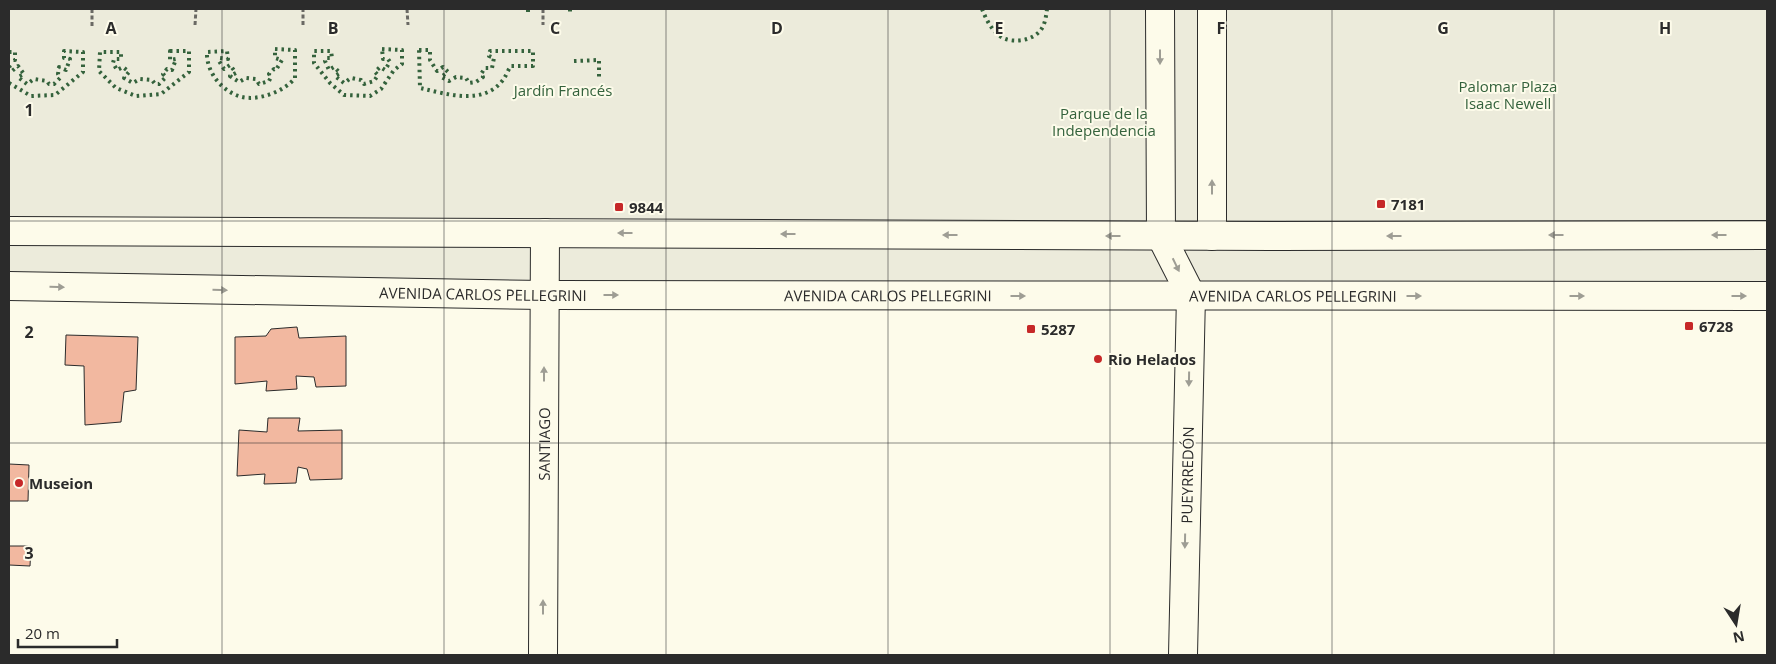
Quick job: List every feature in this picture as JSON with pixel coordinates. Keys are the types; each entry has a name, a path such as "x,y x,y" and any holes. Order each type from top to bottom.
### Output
{"main road":[{"path":"1160,9 1161,236 1190,295"},
{"path":"1212,9 1212,236"},
{"path":"9,231 1161,236 1767,235"},
{"name":"SANTIAGO","path":"543,655 545,233"},
{"name":"AVENIDA CARLOS PELLEGRINI","path":"9,286 544,295 1767,296"},
{"name":"PUEYRREDÓN","path":"1183,655 1190,295"}],"path":[{"path":"92,9 92,26"},
{"path":"195,26 196,9"},
{"path":"303,9 303,25"},
{"path":"407,9 408,25"},
{"path":"542,9 543,25"}],"green space":[{"name":"Parque de la Independencia","path":"9,9 1767,9 1767,296 9,286"}],"building":[{"path":"297,327 299,338 346,336 346,386 316,387 314,377 296,376 297,389 266,391 267,381 235,384 235,337 266,336 271,329"},
{"path":"66,335 138,337 136,390 124,392 121,422 85,425 84,366 65,365"},
{"path":"268,418 300,418 298,431 342,430 342,479 310,480 307,469 298,467 296,483 264,484 265,474 237,476 239,430 267,432"},
{"name":"Museion","path":"9,464 29,465 28,501 9,501"},
{"path":"9,546 31,546 30,566 9,565"}],"hedge":[{"path":"982,9 996,32 1007,40 1017,41 1032,37 1040,31 1046,18 1047,9"},
{"path":"275,49 295,50 295,78 291,83 278,91 256,98 242,97 228,91 212,74 207,59 207,52 227,51 228,59 220,58 219,61 224,69 230,65 236,73 230,76 239,82 246,78 256,79 259,84 269,81 271,77 269,74 274,69 276,70 282,60 275,58 275,49"},
{"path":"382,49 402,50 402,64 394,70 381,89 370,96 344,95 330,83 314,63 314,51 331,51 332,58 326,58 325,61 329,70 334,67 340,73 335,76 344,83 351,78 361,80 364,84 374,81 378,75 375,72 380,67 385,70 390,62 388,59 383,59 382,49"},
{"path":"419,50 430,50 430,60 437,71 443,67 448,72 441,77 449,81 456,77 466,78 469,83 476,82 483,77 481,74 485,68 492,68 494,58 489,56 490,51 533,51 533,66 511,66 503,80 495,88 485,93 475,96 453,95 420,88 419,50"},
{"path":"9,66 12,71 18,66 24,74 18,77 27,84 34,79 54,84 60,78 58,74 59,67 66,70 70,59 64,58 64,51 83,52 83,72 55,95 31,96 9,83"},
{"path":"170,51 189,51 189,72 161,94 136,96 116,88 99,71 100,52 121,52 121,59 114,59 113,63 117,70 123,67 129,72 124,78 133,83 140,79 152,80 155,84 159,84 166,77 163,74 167,69 172,70 176,59 170,60 170,51"},
{"path":"9,52 15,52 15,60 9,60"},
{"path":"574,61 599,60 599,79"}],"place":[{"name":"7181","path":"1381,204"},
{"name":"9844","path":"619,207"},
{"name":"6728","path":"1689,326"},
{"name":"5287","path":"1031,329"},
{"name":"Rio Helados","path":"1098,359"},
{"name":"Museion","path":"19,483"}],"park label":[{"name":"Jardín Francés","path":"563,90"},
{"name":"Palomar Plaza Isaac Newell","path":"1508,94"}]}
